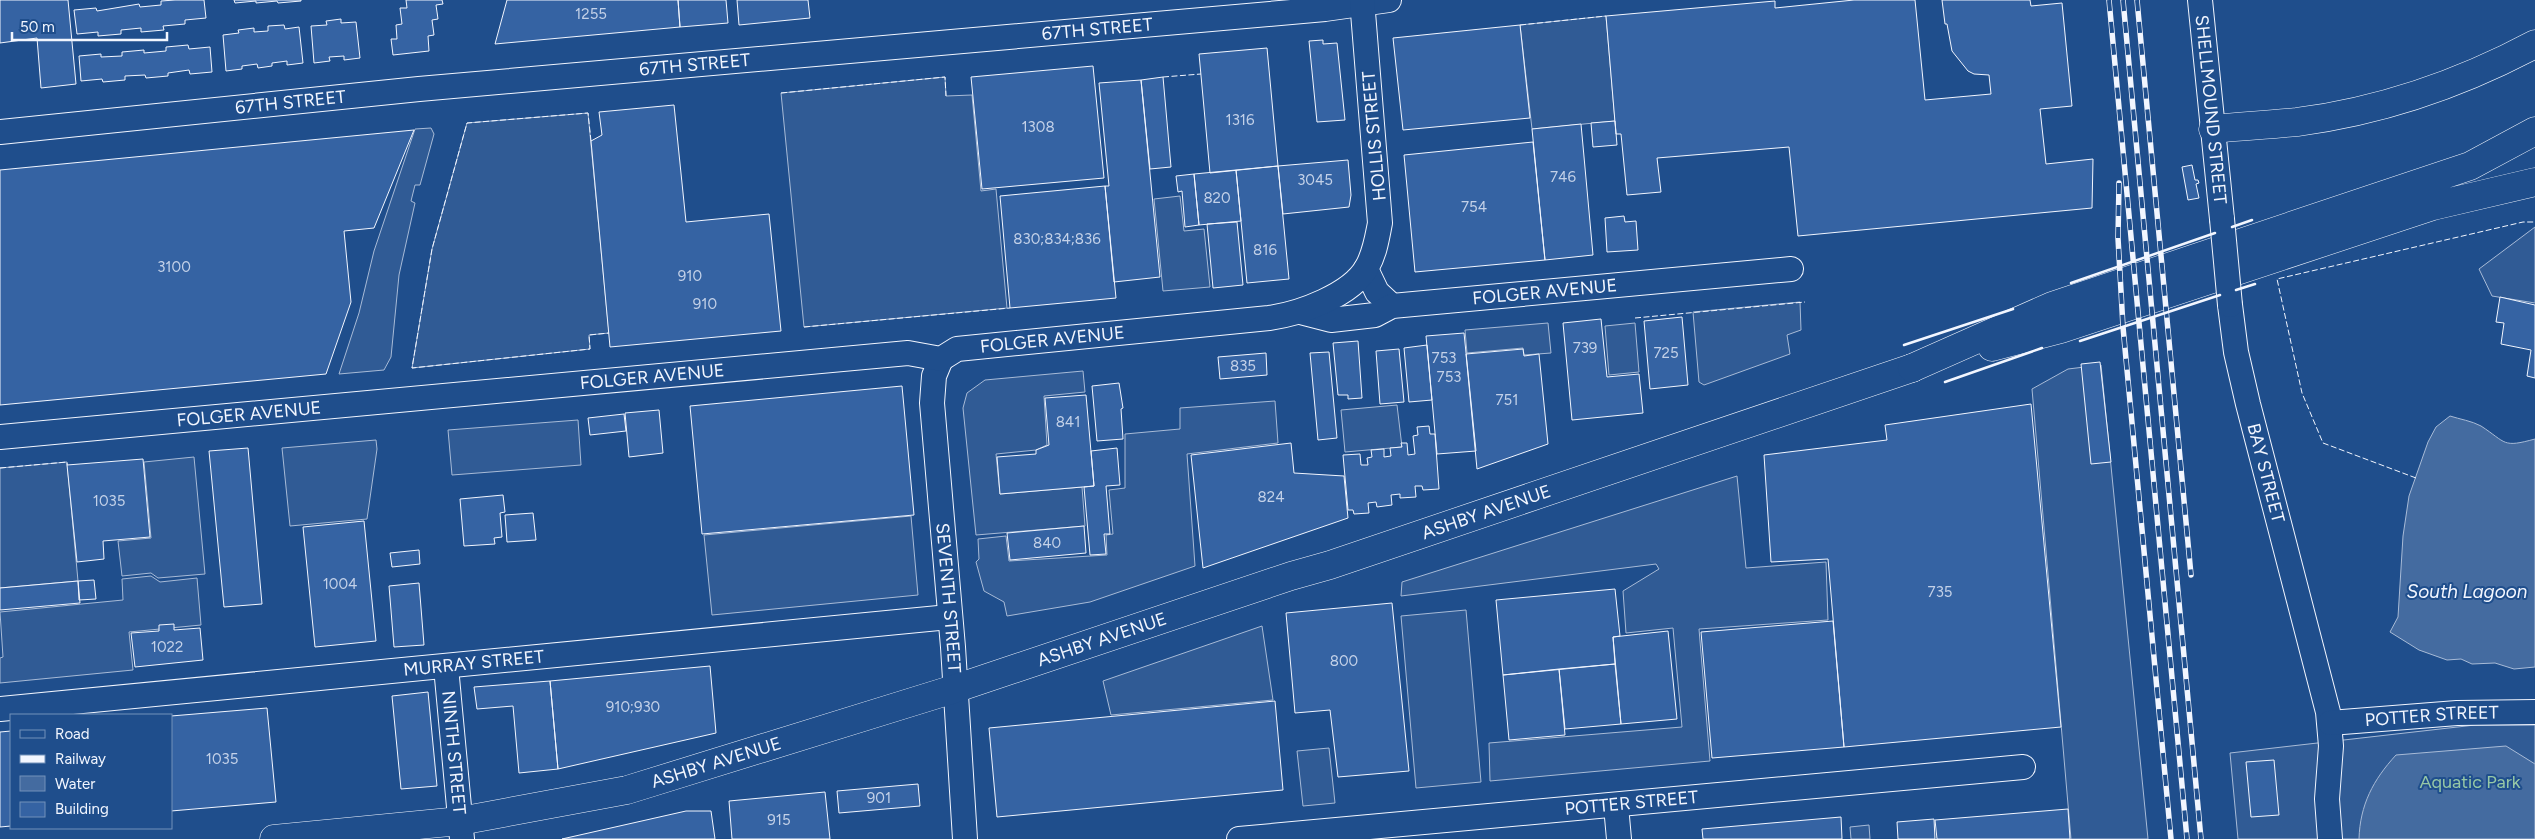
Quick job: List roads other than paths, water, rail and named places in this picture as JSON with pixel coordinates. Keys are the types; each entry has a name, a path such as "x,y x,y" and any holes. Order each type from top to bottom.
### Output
{"main road":[{"path":"2213,129 2296,122 2372,108 2452,83 2535,44"},
{"path":"2326,214 2464,155 2535,117"},
{"path":"1912,368 2052,306 2470,166 2535,131"},
{"path":"1912,368 2060,329 2334,237 2455,200 2535,184"},
{"name":"ASHBY AVENUE","path":"274,839 461,830 627,790 729,761 1330,565 1912,368"}],"street":[{"name":"67TH STREET","path":"0,132 419,89 1166,24 1389,0"},
{"name":"SHELLMOUND STREET","path":"2200,0 2222,219"},
{"name":"HOLLIS STREET","path":"1343,290 1366,269 1375,249 1380,223 1362,2"},
{"name":"BAY STREET","path":"2222,219 2230,305 2243,386 2330,723 2331,746 2328,799 2330,839"},
{"path":"1366,269 1377,292 1392,306"},
{"name":"FOLGER AVENUE","path":"1300,312 1330,320 1375,315 1392,306 1791,269"},
{"name":"FOLGER AVENUE","path":"0,437 908,352 941,359 957,350 966,348 1269,318 1300,312 1324,302 1343,290"},
{"name":"SEVENTH STREET","path":"941,359 934,376 932,403 964,839"},
{"name":"MURRAY STREET","path":"0,709 949,617"},
{"name":"NINTH STREET","path":"446,667 461,830"},
{"name":"POTTER STREET","path":"2330,723 2448,714 2535,712"},
{"name":"POTTER STREET","path":"1239,839 1616,806 2023,767"},
{"path":"1616,806 1619,839"}],"water":[{"name":"South Lagoon","path":"2450,416 2477,424 2505,442 2516,443 2535,439 2535,667 2514,669 2495,663 2472,664 2461,659 2447,660 2419,650 2390,632 2398,617 2403,536 2409,496 2428,442 2436,427"},
{"path":"2506,746 2535,764 2535,839 2359,839 2362,815 2369,794 2374,784 2396,755"}],"railway":[{"path":"2109,0 2187,839"},
{"path":"2123,0 2201,839"},
{"path":"2137,0 2191,575"},
{"path":"2119,183 2118,238 2123,327 2171,839"}],"park label":[{"name":"Aquatic Park","path":"2470,782"}]}
